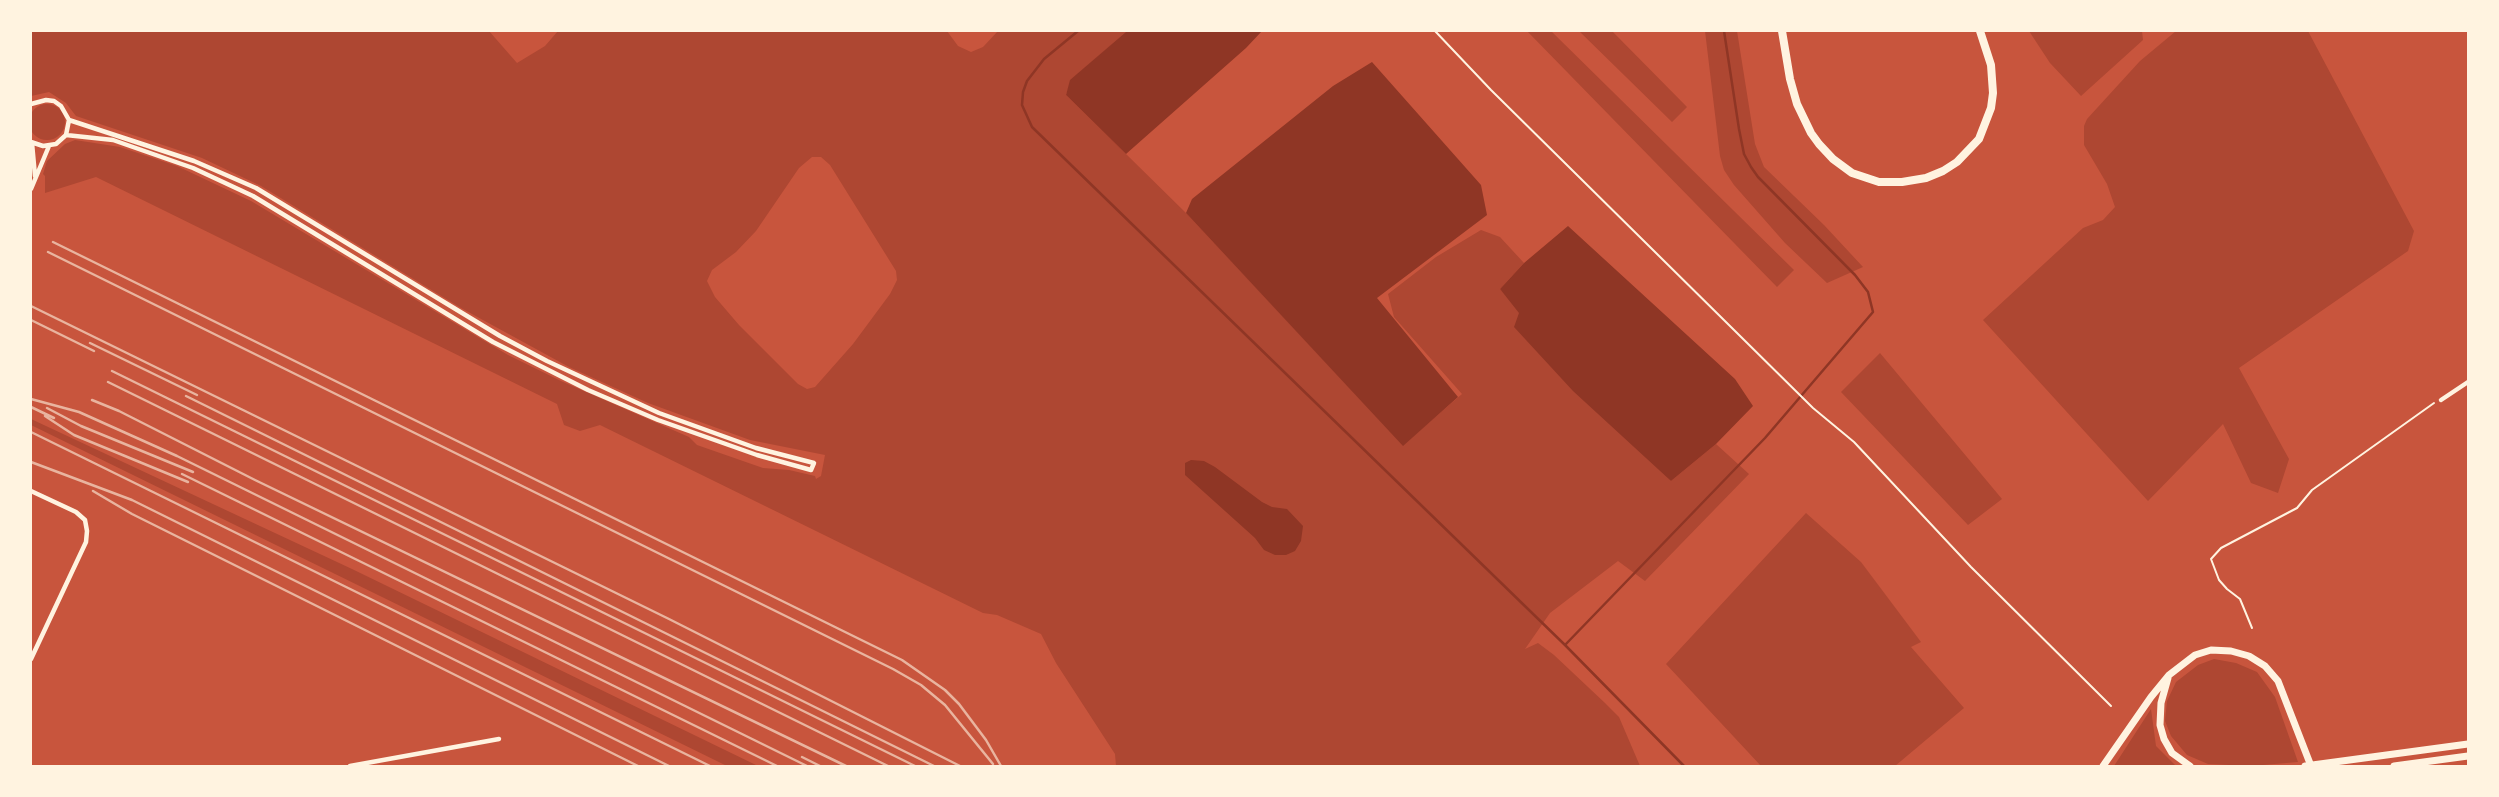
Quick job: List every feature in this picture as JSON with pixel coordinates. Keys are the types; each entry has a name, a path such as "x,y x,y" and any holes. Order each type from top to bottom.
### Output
{"highway":[{"path":"1782,31 1790,79 1798,104 1811,133 1833,160 1852,173 1879,182 1902,182 1926,178 1957,162 1979,139 1991,108 1993,78 1980,31"},
{"path":"2103,766 2151,697 2169,675 2195,655 2211,650 2231,650 2249,656 2265,666 2278,681 2311,766"},
{"path":"2169,675 2161,703 2160,725 2164,739 2172,754 2190,766"},
{"path":"2304,766 2468,744"},
{"path":"2394,766 2468,756"}],"street":[{"path":"31,104 46,100 54,101 61,106 69,120 66,134 61,140 49,146 32,142 36,178"},
{"path":"66,134 113,140 192,168 253,196 494,342 580,387 658,420 758,455 811,470 814,463 756,448 659,413 547,362 500,336 256,188 170,152 69,120"},
{"path":"31,189 49,146"},
{"path":"2441,400 2468,382"},
{"path":"31,491 76,512 85,520 87,531 86,542 31,659"},
{"path":"350,766 499,739"}],"path":[{"path":"1435,31 1491,90 1794,390 1854,442 1971,567 2111,706"},
{"path":"2252,628 2240,599 2226,589 2219,580 2211,559 2221,548 2296,508 2312,490 2335,472 2441,400"}],"shaded area":[{"path":"31,31 489,31 517,63 545,46 558,31 947,31 958,46 971,52 983,47 998,31 1127,31 1071,80 1066,95 1186,213 1403,445 1462,394 1394,317 1388,294 1436,257 1481,230 1500,237 1524,263 1500,289 1671,481 1716,444 1749,474 1645,581 1618,561 1550,613 1525,649 1538,643 1554,655 1619,717 1640,766 1116,766 1115,754 1056,663 1041,634 997,615 983,613 600,425 580,431 564,425 557,404 96,177 45,193 45,176 43,174 47,161 65,144 75,140 120,147 177,166 251,201 508,355 561,381 689,437 697,445 763,468 789,470 815,476 816,479 821,476 825,455 750,440 648,403 569,367 461,308 261,186 202,158 76,116 66,103 49,92 31,96","holes":["812,157 821,157 830,165 896,271 897,280 890,294 853,344 815,387 807,389 798,384 739,325 715,297 707,281 712,270 736,252 756,231 799,168"]},
{"path":"1127,31 1262,31 1246,48 1126,154 1066,95 1070,80"},
{"path":"1527,31 1551,31 1794,270 1777,287"},
{"path":"1579,31 1612,31 1687,107 1672,122"},
{"path":"1705,31 1737,31 1755,144 1764,167 1824,225 1863,267 1827,283 1785,243 1734,185 1724,170 1720,156"},
{"path":"2029,31 2142,31 2143,40 2081,96 2050,63"},
{"path":"2176,31 2308,31 2414,231 2408,251 2239,368 2289,459 2278,493 2251,483 2223,424 2148,501 1983,320 2083,228 2103,220 2115,207 2107,184 2084,145 2084,126 2087,119 2140,61"},
{"path":"1372,62 1481,185 1487,215 1377,298 1458,397 1403,446 1186,213 1192,199 1333,86"},
{"path":"47,104 60,109 65,122 60,135 47,140 34,135 29,122 34,109"},
{"path":"1568,226 1735,379 1753,406 1716,444 1671,481 1573,391 1514,327 1519,313 1500,289 1524,263"},
{"path":"1880,353 2002,499 1968,525 1841,392"},
{"path":"31,419 352,569 758,766 727,766 31,425"},
{"path":"1191,460 1204,461 1215,467 1262,502 1272,507 1287,509 1303,526 1301,541 1295,551 1286,555 1275,555 1264,550 1255,538 1185,475 1185,463"},
{"path":"1806,513 1861,562 1921,642 1911,647 1964,708 1895,766 1761,766 1666,664"},
{"path":"2214,659 2236,663 2257,672 2275,697 2298,762 2251,766 2208,764 2187,755 2171,736 2165,721 2167,701 2176,682 2198,665"},
{"path":"2151,709 2156,746 2176,766 2114,766"}],"waterway":[{"path":"1078,31 1044,59 1027,81 1023,92 1022,105 1032,127 1565,645 1684,766"},
{"path":"1565,645 1765,438 1873,312 1868,292 1855,275 1758,177 1744,154 1724,31"}],"railway":[{"path":"53,242 902,660 945,690 959,704 986,740 1001,766"},
{"path":"48,252 893,669 921,685 945,705 993,764"},
{"path":"31,306 669,619 960,766"},
{"path":"31,320 94,351"},
{"path":"90,343 197,395"},
{"path":"112,371 915,766"},
{"path":"108,382 888,766"},
{"path":"186,396 934,766"},
{"path":"31,399 79,412 177,456 807,766"},
{"path":"92,400 119,411 255,480 846,766"},
{"path":"31,407 54,418"},
{"path":"47,408 81,426 193,472"},
{"path":"45,416 74,435 188,482"},
{"path":"31,432 710,766"},
{"path":"31,462 132,500 669,766"},
{"path":"182,474 777,766"},
{"path":"93,491 132,514 638,766"},
{"path":"802,757 820,766"}]}
